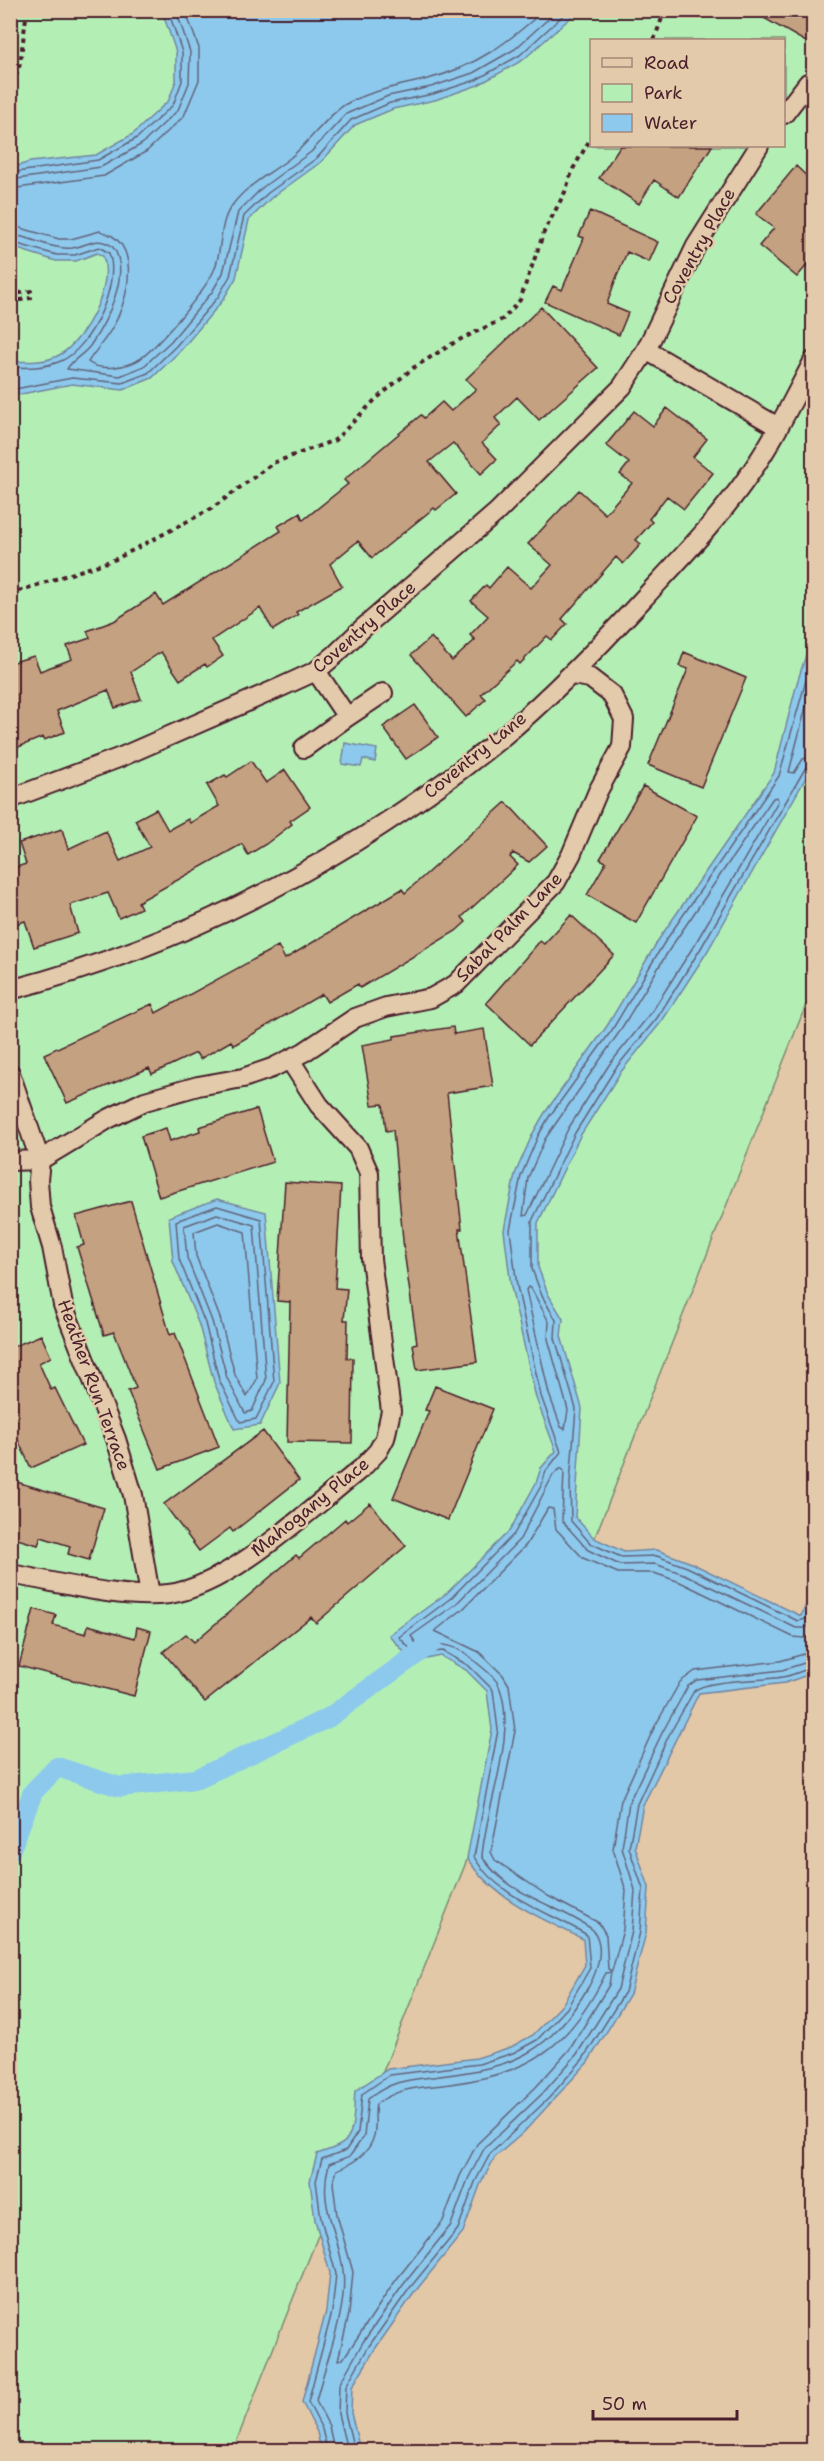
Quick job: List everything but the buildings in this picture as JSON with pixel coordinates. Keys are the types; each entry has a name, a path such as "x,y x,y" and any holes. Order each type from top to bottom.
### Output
{"street":[{"path":"785,112 808,83"},
{"name":"Coventry Place","path":"10,800 121,757 316,671 497,512 622,387 646,350 696,246 758,147"},
{"path":"646,350 778,427"},
{"name":"Coventry Lane","path":"10,990 110,960 180,933 249,902 380,827 442,784 501,738 572,675 719,517 752,472 813,360"},
{"path":"316,671 347,717"},
{"name":"Sabal Palm Lane","path":"40,1160 108,1119 145,1101 198,1086 243,1078 290,1060 355,1018 386,1007 430,998 456,984 556,882 571,855 598,791 620,753 625,733 620,706 612,694 590,678 572,675"},
{"path":"304,748 383,693"},
{"name":"Mahogany Place","path":"10,1575 150,1595 199,1587 240,1564 362,1468 378,1451 389,1425 391,1397 371,1259 369,1173 358,1148 320,1106 290,1060"},
{"name":"Heather Run Terrace","path":"10,1072 40,1160 38,1179 40,1207 52,1247 63,1305 116,1439 132,1495 150,1595"},
{"path":"10,1161 40,1160"}],"path":[{"path":"10,93 20,64 27,10"},
{"path":"654,39 665,10"},
{"path":"10,594 116,559 211,509 273,463 335,440 376,399 413,368 457,341 503,319 520,300 544,232 590,138"},
{"path":"10,295 32,291 31,298 10,302"}],"green space":[{"path":"11,11 813,11 813,987 233,2450 11,2450"}],"water":[{"path":"162,10 578,11 523,60 478,85 435,100 393,109 355,125 321,162 271,198 249,220 236,278 223,300 181,350 152,378 123,390 72,384 11,396 11,361 30,362 50,359 61,354 70,346 80,336 96,310 105,281 105,268 103,256 97,253 76,261 56,261 11,247 11,168 30,162 96,155 133,134 169,100 176,80 176,52"},
{"path":"813,633 813,765 707,952 662,1021 620,1073 580,1136 538,1223 538,1267 548,1294 563,1319 561,1336 582,1408 575,1517 594,1538 624,1552 657,1550 689,1562 801,1616 813,1589 813,1673 785,1683 699,1693 643,1805 635,1847 649,1887 646,1933 630,1994 588,2062 523,2133 495,2157 480,2185 463,2232 414,2293 352,2387 351,2413 360,2450 321,2450 317,2432 302,2402 326,2311 330,2273 315,2220 310,2181 317,2154 340,2145 349,2135 352,2129 355,2091 388,2069 477,2058 511,2047 533,2035 562,2005 585,1965 583,1939 535,1915 504,1896 477,1872 467,1858 492,1730 487,1691 466,1670 441,1656 413,1662 389,1635 447,1593 510,1530 536,1483 541,1468 556,1451 536,1398 511,1287 504,1230 515,1174 544,1114 607,1026 659,939 774,773 797,683"},
{"path":"345,743 377,749 375,762 363,759 361,767 342,764"},
{"path":"217,1199 266,1212 280,1383 260,1425 234,1429 214,1382 199,1325 173,1261 169,1217"}],"waterway":[{"path":"10,1851 33,1792 57,1767 120,1787 196,1779 328,1718 431,1644"}]}
